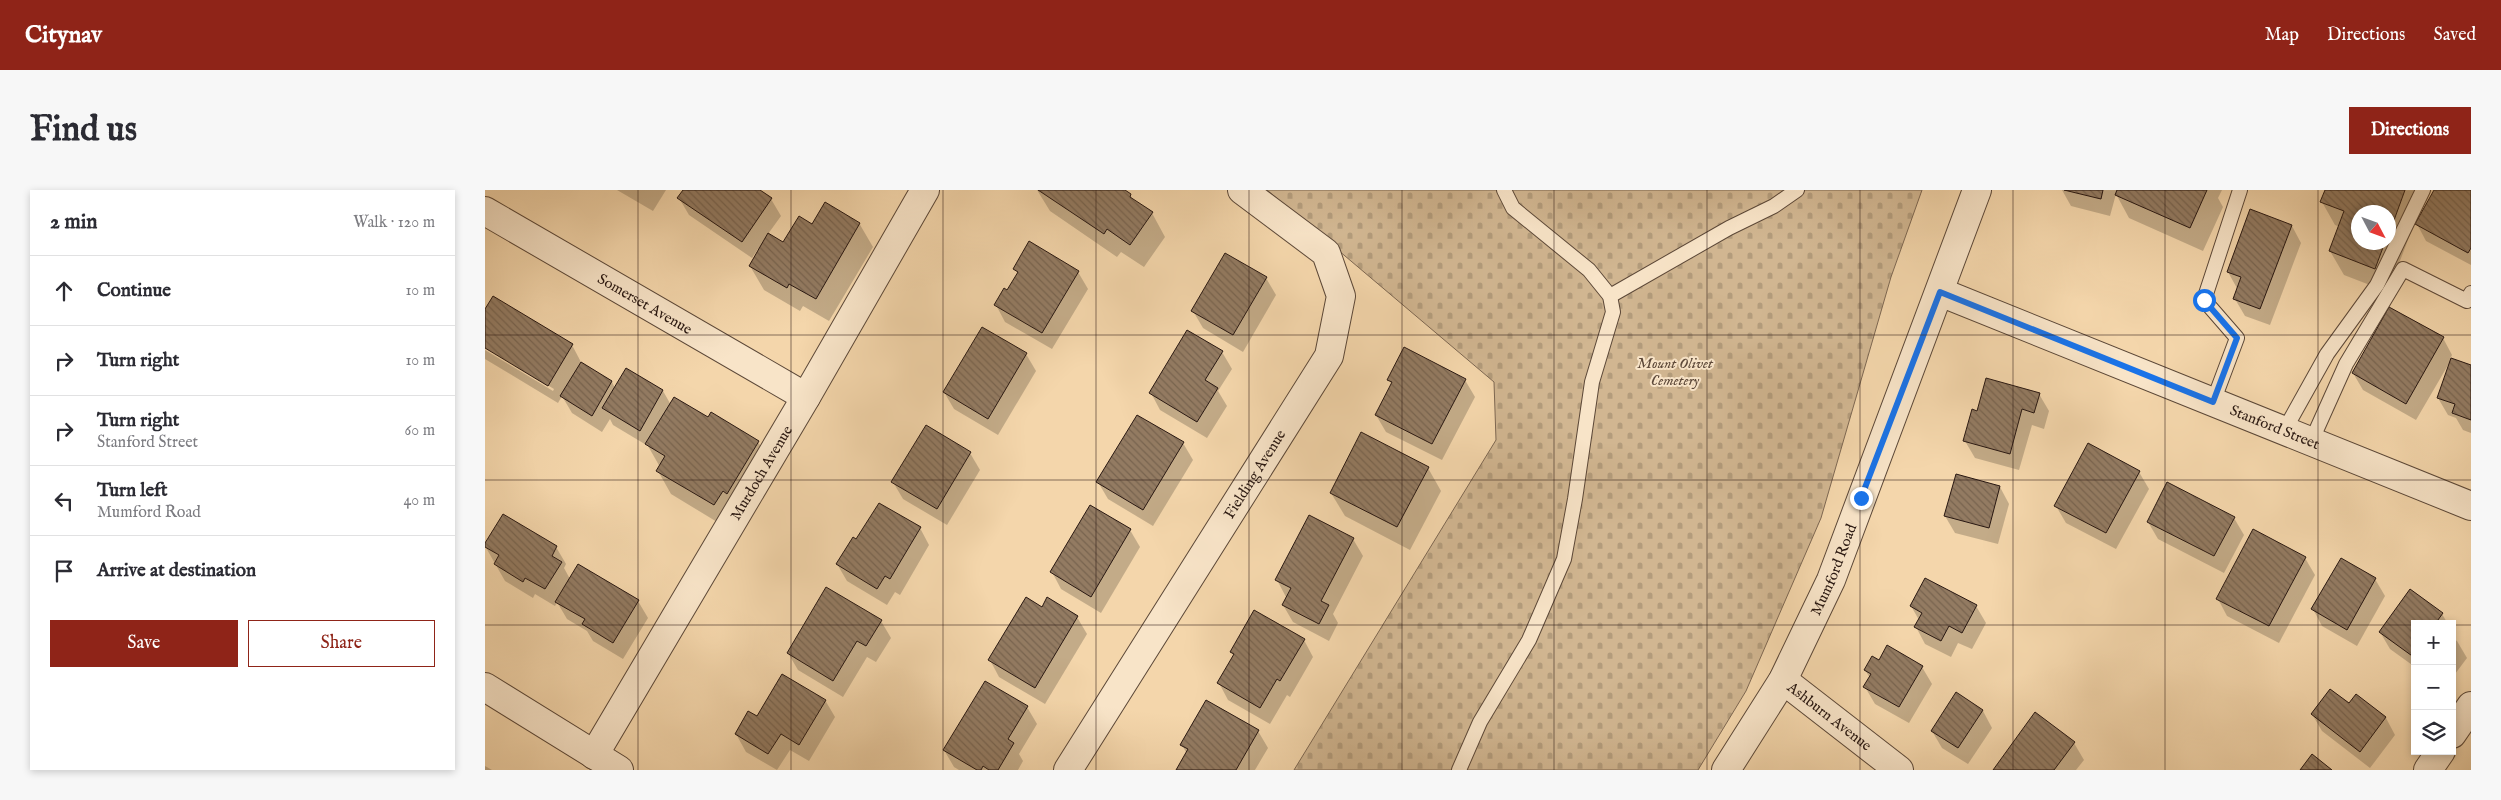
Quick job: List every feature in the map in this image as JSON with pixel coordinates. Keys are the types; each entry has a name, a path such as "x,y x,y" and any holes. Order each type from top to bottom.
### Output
{"street":[{"name":"Murdoch Avenue","path":"594,755 806,397 925,190"},
{"name":"Fielding Avenue","path":"1067,770 1329,356 1341,296 1326,254 1242,190"},
{"name":"Mumford Road","path":"1726,770 1783,680 1831,580 1977,190"},
{"name":"Somerset Avenue","path":"485,210 806,397"},
{"name":"Stanford Street","path":"1940,292 2471,506"},
{"name":"Ashburn Avenue","path":"1783,680 1899,770"},
{"path":"485,687 619,770"},
{"path":"2456,728 2471,706"},
{"path":"2428,770 2438,755"}],"lane":[{"path":"1459,770 1480,722 1529,640 1564,559 1592,382 1613,312 1610,296 1589,270 1513,208 1504,190"},
{"path":"1610,296 1729,228 1774,206 1797,190"},
{"path":"2213,402 2237,338 2204,300 2240,190"},
{"path":"2284,430 2327,354 2377,284 2423,190"},
{"path":"2311,442 2346,364 2403,269 2467,301 2471,293"}],"green space":[{"name":"Mount Olivet Cemetery","path":"1267,190 1922,190 1891,277 1821,518 1746,691 1698,770 1294,770 1496,440 1494,382"}],"building":[{"path":"683,190 760,190 772,198 742,242 677,198"},
{"path":"1038,190 1125,190 1131,194 1130,197 1153,212 1130,245 1107,229 1104,234"},
{"path":"2064,190 2103,190 2101,199"},
{"path":"2117,190 2207,190 2190,228 2115,195"},
{"path":"2325,190 2405,190 2396,215 2396,205 2351,205 2351,250 2382,250 2375,269 2329,251 2344,211 2320,202"},
{"path":"2434,190 2471,190 2471,248 2468,253 2415,224"},
{"path":"825,202 860,223 816,299 789,284 787,288 749,266 768,233 783,242 799,216 812,224"},
{"path":"2250,209 2292,225 2260,309 2233,299 2241,277 2227,272"},
{"path":"1029,241 1079,271 1042,333 994,305 1004,288 1007,290 1018,272 1013,269"},
{"path":"1225,253 1267,277 1233,335 1191,311"},
{"path":"493,296 573,344 548,386 485,348 485,309"},
{"path":"2389,307 2444,337 2406,404 2352,373"},
{"path":"982,327 1027,353 988,419 943,392"},
{"path":"1187,330 1223,351 1205,380 1218,388 1197,422 1149,393"},
{"path":"1404,347 1466,379 1432,444 1375,415 1392,382 1387,380"},
{"path":"2451,358 2471,365 2471,420 2452,413 2455,404 2437,398"},
{"path":"581,362 612,381 592,416 560,396"},
{"path":"626,368 663,390 640,431 602,408"},
{"path":"1986,378 2040,393 2034,413 2022,409 2010,454 1963,441 1972,409 1977,411"},
{"path":"674,397 708,417 711,412 759,441 727,494 723,491 714,505 656,471 665,456 645,444"},
{"path":"1137,415 1184,442 1143,510 1096,482"},
{"path":"926,425 971,452 937,509 891,482"},
{"path":"1361,432 1429,467 1397,527 1330,493"},
{"path":"2088,443 2140,471 2106,533 2054,506"},
{"path":"1956,474 2000,486 1989,528 1944,516"},
{"path":"2167,482 2235,517 2214,556 2147,522"},
{"path":"879,503 921,527 890,579 885,576 877,589 836,564 853,537 856,539"},
{"path":"1090,505 1131,529 1091,597 1050,572"},
{"path":"503,514 557,546 552,556 562,562 545,589 525,578 523,582 494,564 499,555 485,547 485,543"},
{"path":"1309,515 1354,538 1321,601 1329,605 1319,624 1282,605 1291,588 1275,580"},
{"path":"2253,529 2306,557 2269,626 2216,599"},
{"path":"2341,558 2376,578 2347,630 2311,609"},
{"path":"578,564 639,600 613,643 582,624 585,619 555,602"},
{"path":"1925,578 1977,605 1962,633 1949,626 1941,641 1914,627 1922,613 1910,606"},
{"path":"826,587 882,620 866,646 857,641 833,681 787,653"},
{"path":"2410,589 2443,613 2438,620 2411,620 2411,655 2379,632"},
{"path":"1026,597 1042,607 1047,597 1078,616 1035,688 988,660"},
{"path":"1254,610 1305,639 1280,681 1277,679 1260,708 1217,683 1234,654 1230,652"},
{"path":"1887,645 1923,666 1899,707 1863,687 1871,674 1864,670 1872,656 1879,660"},
{"path":"782,674 826,700 799,745 781,734 768,754 735,734 748,711 757,716"},
{"path":"985,681 1028,706 1008,739 1014,743 998,770 989,770 983,766 981,770 977,770 943,750"},
{"path":"2330,689 2349,703 2356,694 2386,717 2360,752 2311,714"},
{"path":"1956,692 1983,710 1958,748 1931,731"},
{"path":"1206,700 1259,730 1236,770 1176,770 1188,749 1180,745"},
{"path":"2035,712 2075,742 2054,770 1993,770"},
{"path":"2312,754 2332,770 2300,770"}],"route":[{"path":"1861,498 1940,292 2213,402 2237,338 2204,300"}]}
